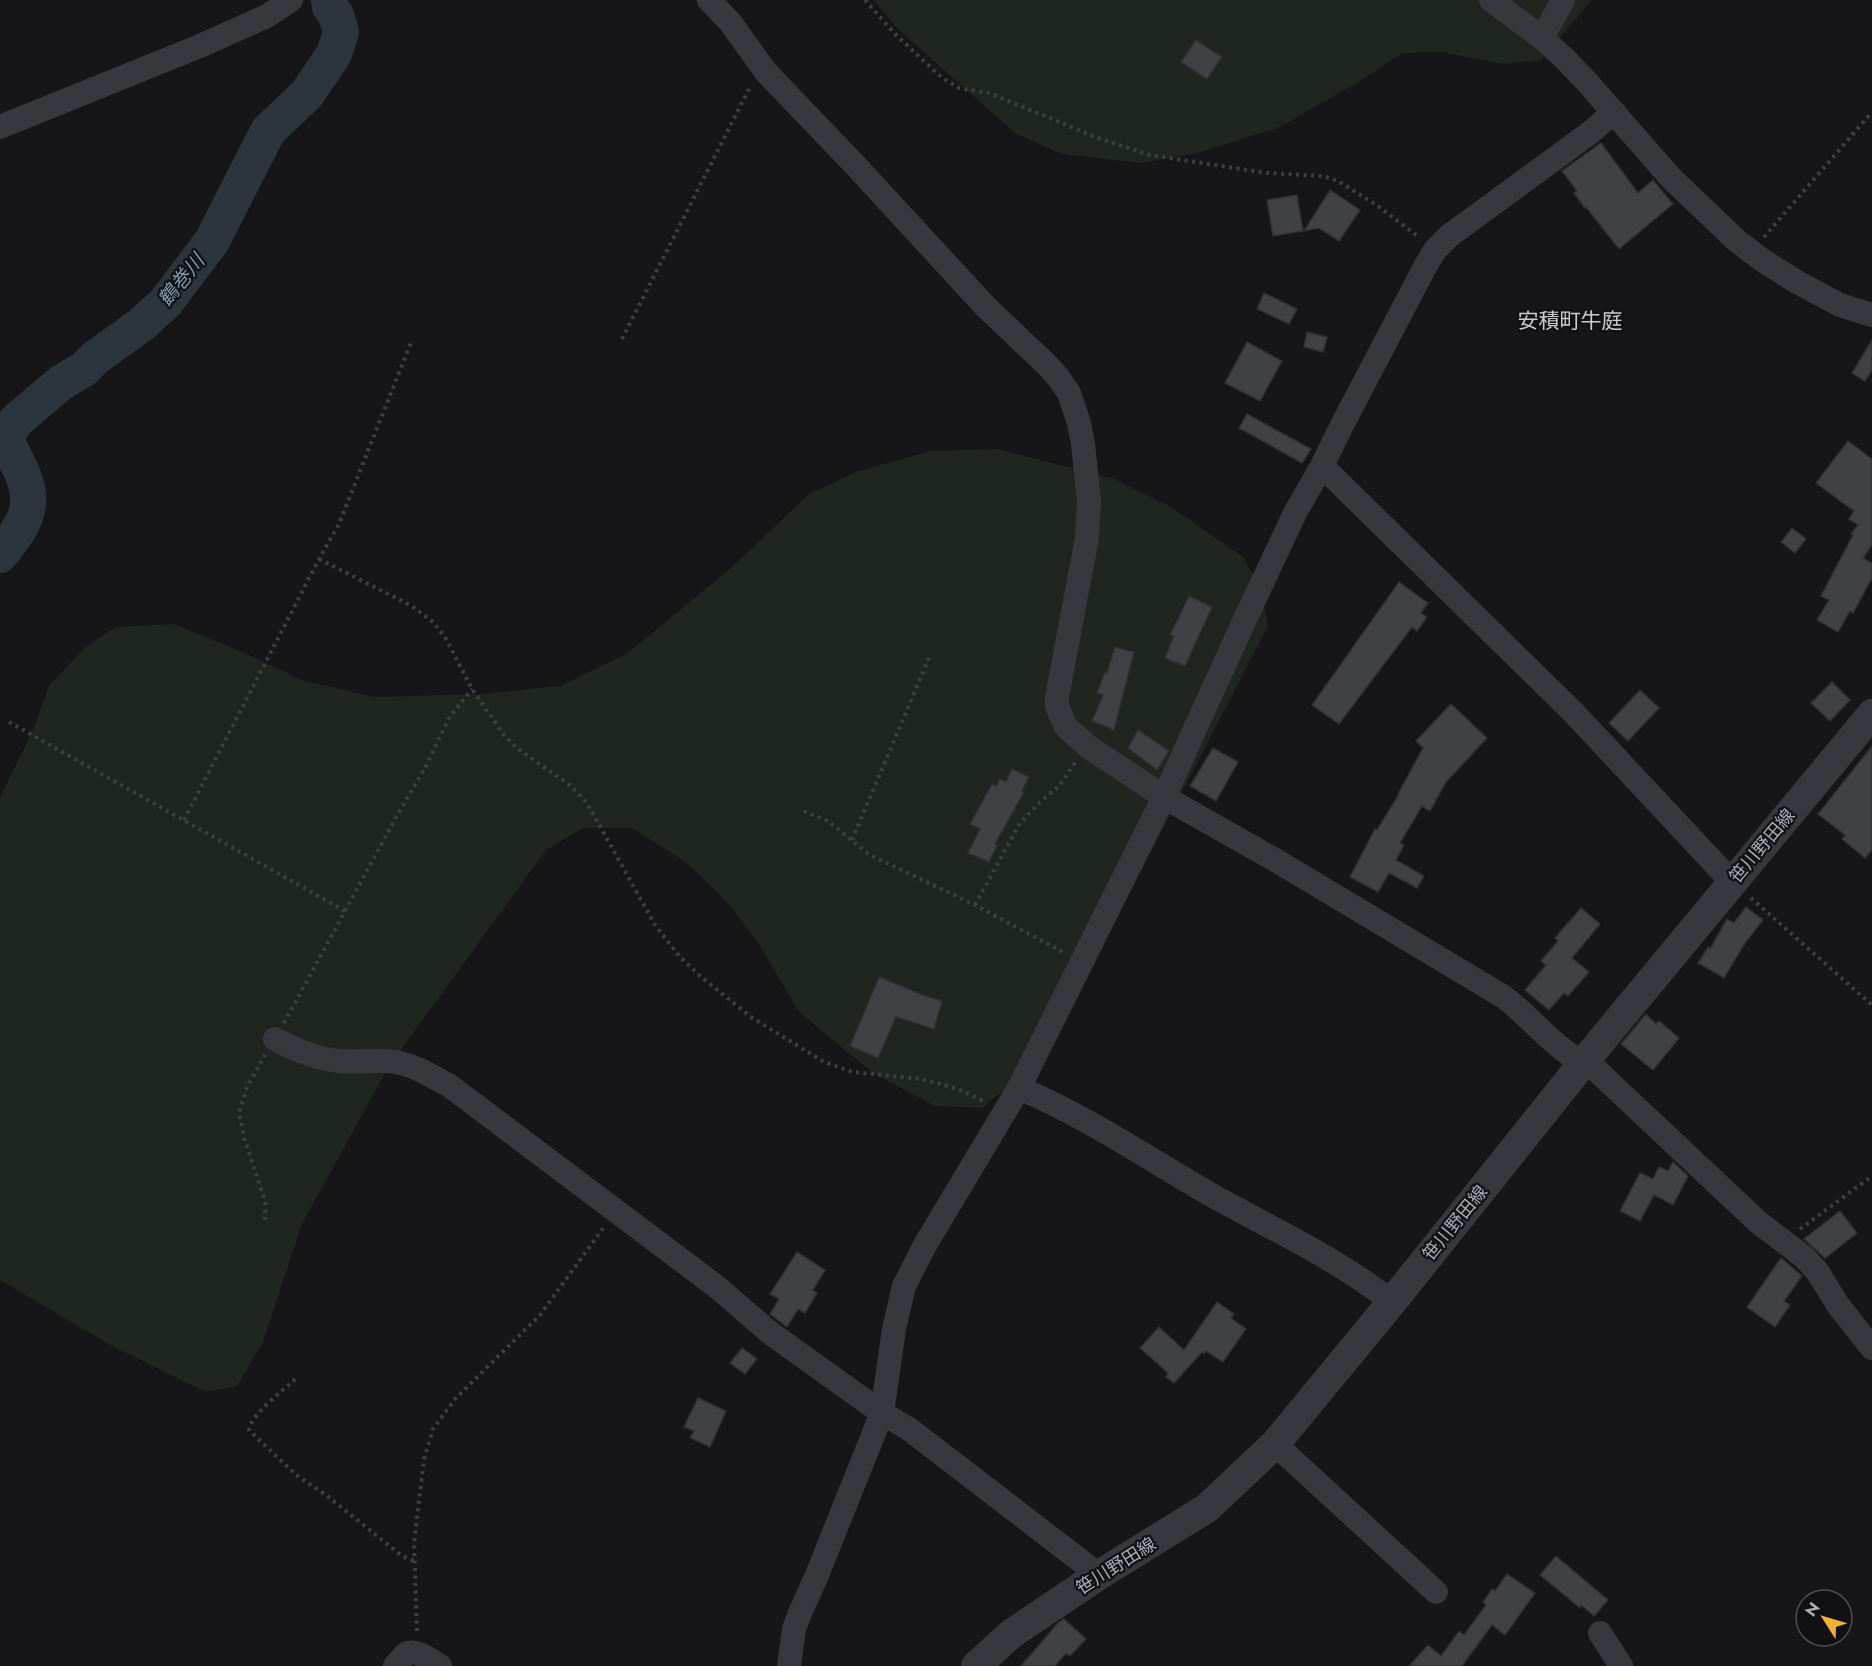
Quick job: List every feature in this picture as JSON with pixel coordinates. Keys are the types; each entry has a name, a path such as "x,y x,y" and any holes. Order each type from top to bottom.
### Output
{"street":[{"path":"0,127 221,37 267,16 291,0"},
{"path":"709,0 730,22 766,72 985,306 1045,363 1069,393 1083,444 1089,501 1087,538 1058,689 1057,706 1066,727 1087,745 1164,797 1491,988 1520,1009 1568,1054 1593,1066 1758,1222 1804,1257 1817,1271 1838,1305 1872,1348"},
{"path":"1491,0 1542,38 1587,82 1671,178 1736,240 1797,282 1840,305 1872,315"},
{"path":"1542,38 1563,0"},
{"path":"789,1666 794,1629 802,1606 817,1575 882,1413 894,1329 904,1286 1019,1088 1164,797 1296,511 1435,250 1449,236 1591,132 1614,112"},
{"path":"1322,466 1573,712 1732,882"},
{"name":"笹川野田線","path":"976,1666 1011,1634 1099,1575 1207,1508 1275,1444 1583,1063 1872,714"},
{"path":"275,1039 292,1048 341,1062 396,1062 410,1066 450,1086 717,1287 769,1332 882,1413 909,1429 1099,1575"},
{"path":"1019,1088 1061,1106 1323,1257 1392,1302"},
{"path":"1275,1444 1436,1592"},
{"path":"1600,1633 1622,1666"},
{"path":"404,1659 424,1656 440,1666"}],"path":[{"path":"865,0 895,34 942,78 959,88 989,93 1087,134 1150,155 1267,173 1323,176 1338,181 1378,206 1435,250"},
{"path":"622,339 743,99 753,82 766,72"},
{"path":"1736,240 1759,242 1872,112"},
{"path":"184,820 339,524 412,340"},
{"path":"319,559 412,606 433,622 445,637 488,714 511,741 549,772 571,786 587,803 656,925 668,942 700,976 751,1017 824,1062 853,1072 911,1078 941,1084 960,1090 1005,1112"},
{"path":"852,840 929,658"},
{"path":"265,1220 265,1202 244,1137 239,1113 247,1087 425,768 449,718 472,689"},
{"path":"9,722 345,911"},
{"path":"975,906 1020,823 1059,786 1087,745"},
{"path":"804,811 828,822 870,855 1082,962"},
{"path":"1732,882 1872,1005"},
{"path":"1784,1241 1872,1176"},
{"path":"404,1659 416,1641 414,1543 424,1459 433,1429 455,1399 540,1315 616,1210"},
{"path":"295,1379 256,1416 250,1423 249,1430 296,1475 335,1501 402,1556 414,1561"}],"shaded area":[{"path":"873,0 1592,0 1541,60 1502,64 1441,52 1402,53 1360,81 1280,127 1198,153 1141,163 1062,154 1015,133 899,30"},
{"path":"998,449 1114,479 1171,507 1243,557 1260,587 1268,626 1076,996 1027,1071 982,1108 935,1106 873,1073 799,1012 760,946 728,903 686,862 632,828 583,828 546,850 387,1069 302,1224 263,1342 237,1386 206,1392 112,1346 0,1280 0,798 33,730 49,686 85,647 116,627 174,624 245,653 304,681 375,697 482,694 561,686 628,653 731,568 809,494 856,472 930,451"}],"building":[{"path":"1196,40 1222,57 1207,79 1181,62"},
{"path":"1601,143 1638,193 1653,180 1673,204 1619,249 1574,193 1577,191 1562,171"},
{"path":"1330,190 1360,210 1339,241 1319,228 1304,231"},
{"path":"1297,195 1303,231 1273,236 1267,200"},
{"path":"1264,293 1297,309 1289,324 1257,309"},
{"path":"1307,332 1327,337 1323,352 1304,347"},
{"path":"1872,340 1872,370 1865,381 1852,373"},
{"path":"1247,342 1282,361 1260,401 1225,383"},
{"path":"1247,414 1311,449 1302,463 1239,428"},
{"path":"1848,441 1872,459 1872,545 1863,558 1872,563 1872,578 1853,613 1850,611 1838,632 1817,620 1829,600 1821,596 1853,535 1851,534 1858,525 1849,519 1854,511 1816,483"},
{"path":"1792,528 1806,539 1795,553 1781,542"},
{"path":"1399,582 1428,603 1421,613 1427,617 1417,631 1412,627 1339,724 1312,705"},
{"path":"1189,596 1212,607 1185,666 1165,658 1174,636 1170,635"},
{"path":"1115,647 1134,652 1114,730 1092,721 1103,695 1097,693 1105,672 1107,673"},
{"path":"1832,682 1850,700 1830,721 1811,703"},
{"path":"1640,690 1659,708 1628,741 1609,723"},
{"path":"1451,704 1487,738 1446,782 1430,811 1422,806 1400,843 1404,845 1396,860 1424,876 1417,888 1389,873 1378,892 1350,877 1375,829 1377,830 1399,794 1423,748 1416,741"},
{"path":"1138,730 1169,751 1157,770 1128,748"},
{"path":"1872,746 1872,850 1865,858 1842,839 1845,835 1818,814"},
{"path":"1213,748 1238,762 1216,801 1190,786"},
{"path":"1012,769 1029,777 1022,791 1024,792 995,844 997,845 989,862 968,853 980,829 970,824 992,784 996,786 1000,779 1006,782"},
{"path":"1746,907 1763,920 1745,943 1724,978 1698,963 1708,947 1710,949 1727,919 1734,923"},
{"path":"1581,908 1600,924 1572,958 1589,972 1568,996 1564,993 1549,1010 1525,990 1546,965 1541,961 1558,941 1555,938"},
{"path":"879,977 942,1001 934,1029 896,1017 878,1058 850,1046"},
{"path":"1646,1014 1656,1024 1659,1021 1679,1038 1653,1070 1621,1044"},
{"path":"1673,1162 1688,1176 1673,1205 1654,1195 1640,1221 1620,1211 1640,1173 1653,1179 1659,1167 1668,1171"},
{"path":"1840,1211 1857,1233 1825,1258 1804,1239"},
{"path":"797,1252 825,1270 813,1290 817,1293 805,1313 798,1309 787,1327 770,1314 779,1299 770,1294"},
{"path":"1781,1258 1802,1276 1784,1301 1790,1305 1775,1327 1747,1307"},
{"path":"1217,1302 1234,1314 1231,1318 1246,1329 1223,1362 1206,1351 1204,1354 1202,1352 1174,1383 1166,1377 1168,1373 1140,1348 1159,1327 1184,1350"},
{"path":"742,1348 757,1359 745,1374 730,1363"},
{"path":"698,1398 726,1411 710,1447 690,1438 694,1431 684,1427"},
{"path":"1556,1556 1608,1600 1594,1616 1581,1605 1580,1608 1540,1575"},
{"path":"1507,1574 1535,1593 1505,1635 1492,1625 1462,1666 1409,1666 1428,1645 1441,1656 1459,1631 1464,1635 1486,1605 1483,1602 1492,1589 1495,1591"},
{"path":"1064,1619 1086,1639 1070,1656 1066,1653 1055,1666 1021,1666 1058,1623"}],"waterway":[{"name":"鶴巻川","path":"0,555 25,518 28,498 23,475 7,440 9,431 17,420 62,382 84,369 95,358 142,324 166,302 212,241 268,131 307,94 334,54 341,32 329,0"}],"district":[{"name":"安積町牛庭","path":"1570,321"}]}
